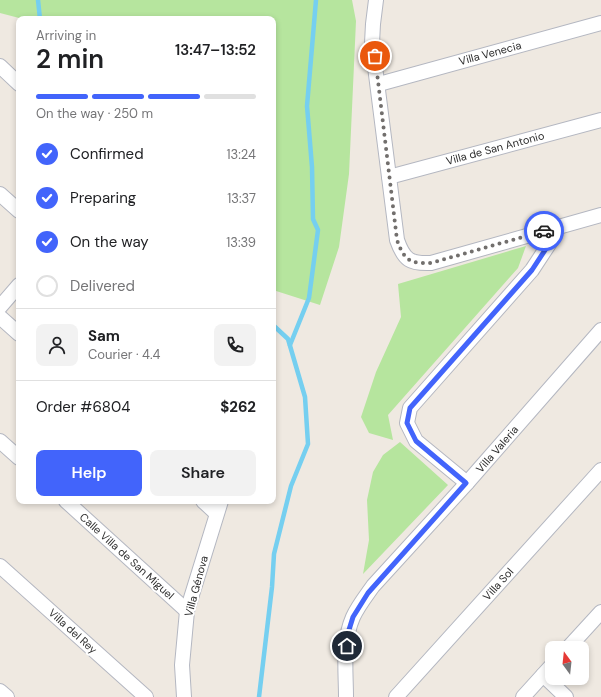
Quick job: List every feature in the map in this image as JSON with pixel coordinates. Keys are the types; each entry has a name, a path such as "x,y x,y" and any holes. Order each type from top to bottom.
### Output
{"street":[{"path":"376,0 372,43 379,84 397,240 404,256 419,264 431,263 601,215"},
{"name":"Villa Venecia","path":"379,84 601,23"},
{"path":"0,66 16,81"},
{"name":"Villa de San Antonio","path":"389,177 601,120"},
{"path":"0,194 16,208"},
{"path":"466,483 416,441 407,423 410,408 532,270 551,241 554,228"},
{"path":"0,307 16,288"},
{"path":"0,317 16,331"},
{"name":"Villa Valeria","path":"346,697 348,633 353,617 373,586 601,330"},
{"path":"0,441 16,455"},
{"name":"Villa Sol","path":"396,697 601,470"},
{"name":"Calle Villa de San Miguel","path":"69,504 187,610"},
{"name":"Villa Génova","path":"184,697 182,665 187,610 219,507"},
{"name":"Villa del Rey","path":"0,566 146,697"},
{"path":"574,641 601,612"},
{"path":"523,697 545,672"},
{"path":"558,685 566,697"},
{"path":"0,691 7,697"}],"green space":[{"path":"0,0 352,0 356,21 349,174 339,247 320,305 276,291 276,16 16,17 0,13"},
{"path":"526,246 518,268 388,415 393,440 369,433 361,417 376,372 401,317 398,284"},
{"path":"400,442 448,485 363,574 369,540 367,500 373,472 383,455"}],"waterway":[{"path":"38,0 40,16"},
{"path":"290,345 309,298 318,230 313,219 312,167 307,106 316,0"},
{"path":"259,697 272,587 274,554 291,486 308,444 305,397 288,339 276,328"}],"way so far":[{"path":"375,56 397,240 404,256 419,264 431,263 544,231"}],"route":[{"path":"347,646 348,633 353,617 373,586 466,483 416,441 411,434 407,423 410,408 532,270 551,241 554,228 544,231"}]}
